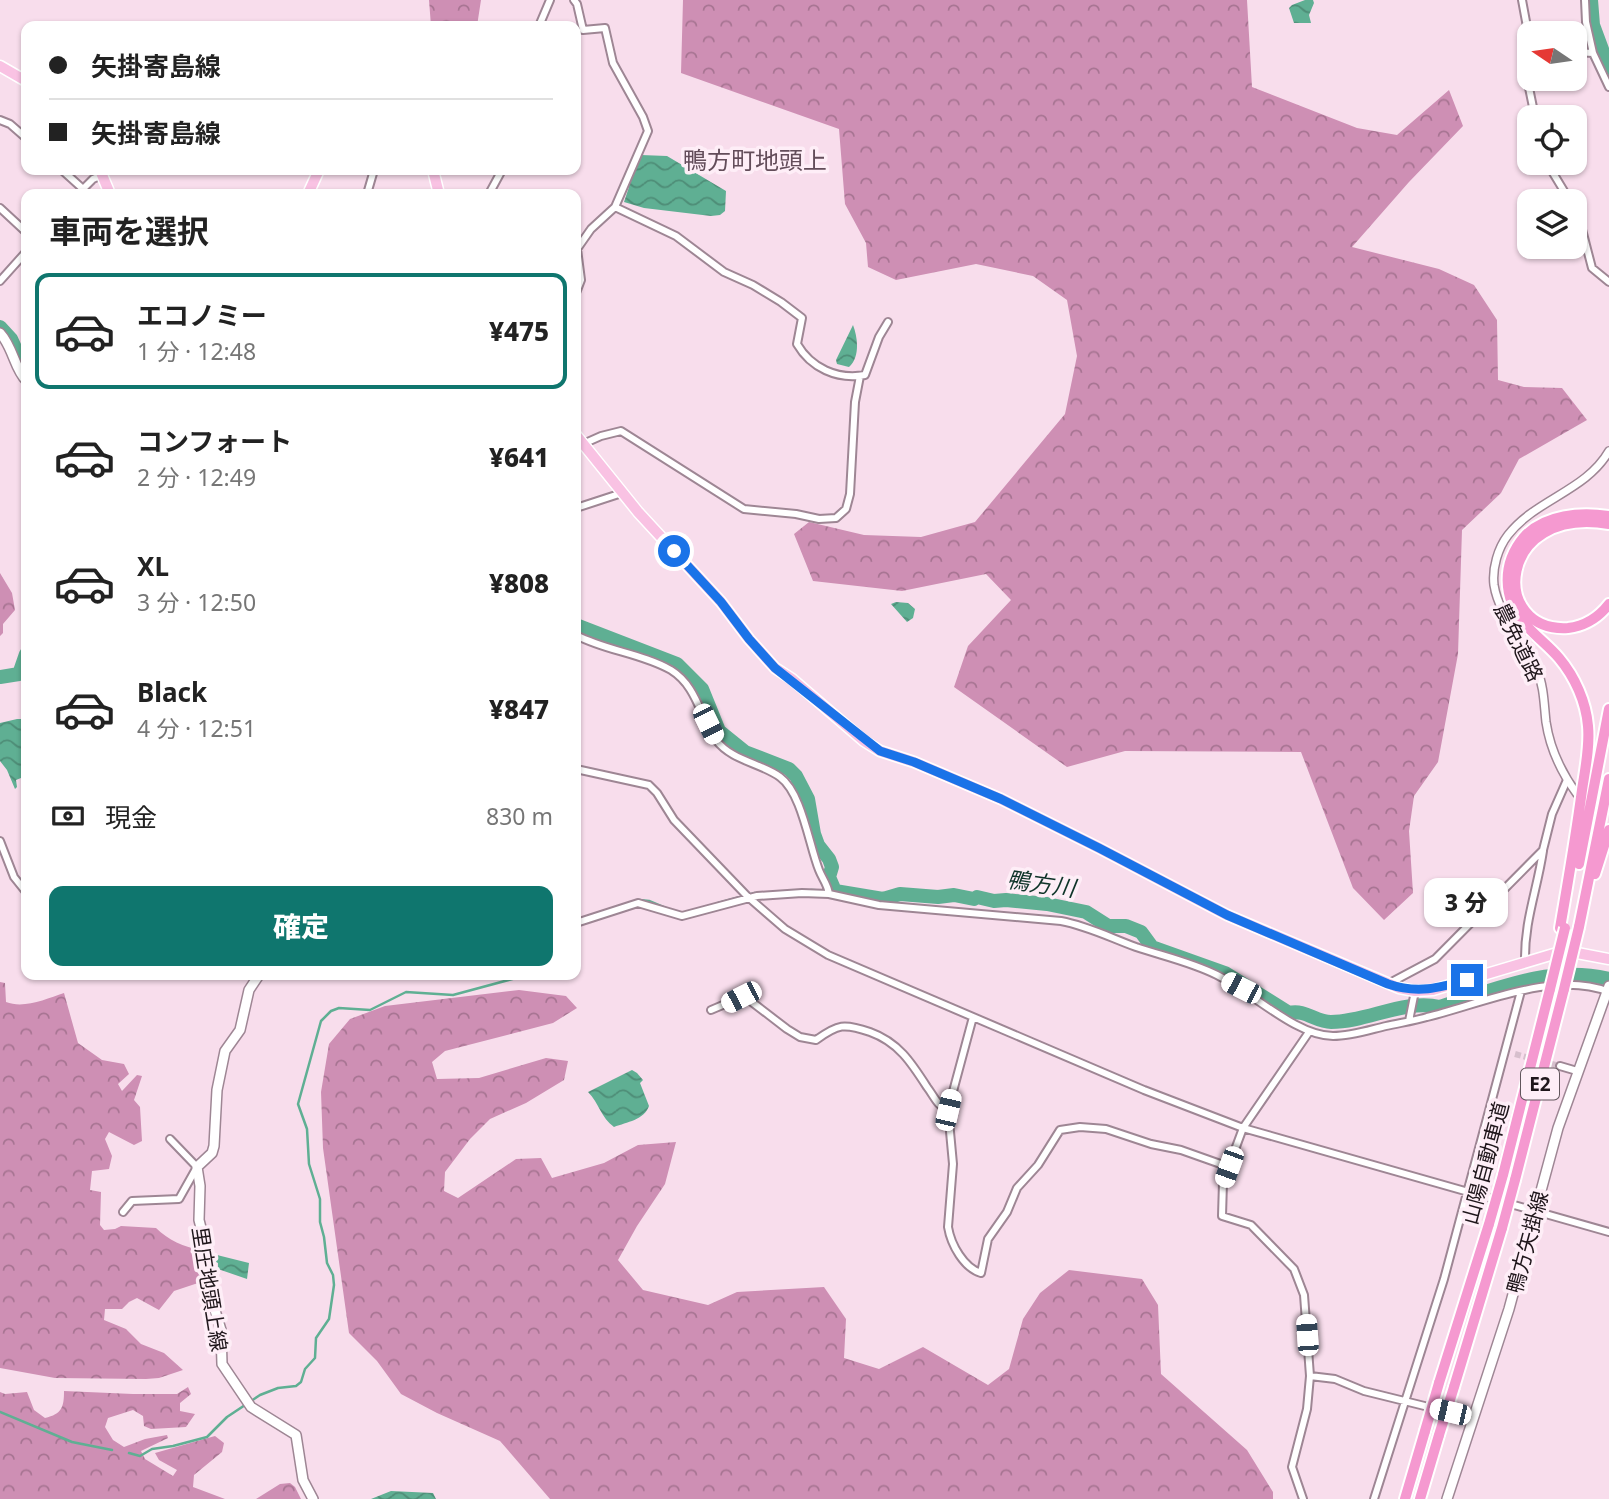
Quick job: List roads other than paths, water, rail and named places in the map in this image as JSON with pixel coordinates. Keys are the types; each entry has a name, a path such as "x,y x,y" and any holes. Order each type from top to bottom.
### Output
{"highway":[{"path":"1562,928 1587,758 1588,728 1584,706 1569,674 1559,658 1523,622 1514,609 1507,581 1508,568 1514,549 1528,533 1543,523 1580,514 1609,516"},
{"path":"1609,524 1581,522 1546,531 1532,541 1522,554 1515,581 1523,607 1532,617 1544,624 1560,628 1577,627 1594,619 1609,604"},
{"name":"山陽自動車道","path":"1405,1499 1503,1175 1550,989 1609,709"},
{"name":"山陽自動車道","path":"1420,1499 1516,1180 1586,897 1609,779"},
{"path":"1586,897 1609,830"}],"main road":[{"path":"0,65 21,78"},
{"path":"0,334 16,358 21,374"},
{"path":"581,441 622,493 721,602 775,668 880,751 914,762 993,796 1227,915 1388,984 1415,991 1444,987 1557,953 1577,953 1609,959"},
{"path":"197,1167 212,1153 219,1076 225,1051 240,1030 249,990 256,980"},
{"name":"鴨方矢掛線","path":"1447,1499 1492,1365 1558,1128 1608,989"},
{"name":"里庄地頭上線","path":"197,1167 200,1185 199,1220 210,1263 207,1284 221,1330 222,1364 248,1402 268,1419 296,1435 303,1480 313,1499"}],"street":[{"path":"541,21 550,0"},
{"path":"574,0 581,21"},
{"path":"1522,0 1526,21"},
{"path":"1585,0 1586,22 1593,53 1609,87"},
{"path":"581,21 583,30 605,28 613,63 648,131 615,207 591,229 581,243"},
{"path":"1587,53 1593,53"},
{"path":"0,120 21,134"},
{"path":"66,175 78,189"},
{"path":"84,189 98,175"},
{"path":"615,207 676,236 724,272 781,302 802,318 796,344 805,358 830,373 849,378 865,375 879,337 888,322"},
{"path":"0,208 21,227"},
{"path":"1587,249 1592,268 1609,282"},
{"path":"0,281 21,258"},
{"path":"583,444 621,430 744,509 819,519 836,518 846,509 850,494 855,402 860,376"},
{"name":"農免道路","path":"1577,794 1567,780 1550,743 1537,669 1503,612 1493,582 1499,551 1516,525 1588,477 1609,451"},
{"path":"581,506 622,493"},
{"path":"581,637 652,660 672,671 681,678 700,705 717,741 731,754 774,773 788,785 829,891"},
{"path":"581,770 649,785 674,820 746,895 778,923 814,948 1186,1107 1243,1128 1609,1232"},
{"path":"1525,963 1528,917 1539,881 1543,850 1552,814 1567,780"},
{"path":"0,841 14,877 21,886"},
{"path":"1388,984 1435,959 1543,850"},
{"path":"581,921 638,903 682,916 746,895 829,891 878,905 1085,925 1117,940 1215,974 1309,1032 1334,1036 1353,1034 1521,991 1577,985 1608,989"},
{"path":"1409,1019 1415,991"},
{"path":"1374,1499 1444,1279 1521,991"},
{"path":"711,1010 744,996 800,1037 816,1041 833,1028 853,1026 882,1036 896,1045 937,1104 948,1110"},
{"path":"973,1017 948,1110 953,1164 949,1235 966,1265 981,1273 988,1239 1007,1212 1017,1188 1038,1165 1060,1130 1080,1127 1106,1129 1229,1167"},
{"path":"1303,1499 1292,1467 1307,1409 1310,1376 1304,1295 1298,1276 1251,1225 1222,1216 1223,1182 1243,1128 1309,1032"},
{"path":"1505,1052 1515,1054"},
{"path":"1560,1066 1577,1071"},
{"path":"123,1212 132,1201 179,1199 197,1167 170,1139"},
{"path":"1310,1376 1335,1379 1364,1391 1473,1418"}],"water":[{"path":"1305,0 1313,0 1314,3 1309,15 1311,23 1294,23 1289,8"},
{"path":"641,155 667,156 726,191 725,211 711,216 644,208 624,202 629,187 627,186"},
{"path":"853,325 857,347 853,363 849,367 837,364 836,360"},
{"path":"908,603 915,609 913,618 907,622 891,604"},
{"path":"21,719 21,778 16,780 15,789 0,761 0,723"},
{"path":"632,1070 643,1080 640,1083 649,1106 639,1117 614,1127 588,1092"},
{"path":"217,1255 249,1263 247,1279 218,1269"},
{"path":"391,1491 433,1493 436,1499 371,1499"}],"waterway":[{"path":"1591,0 1593,25 1609,68"},
{"path":"0,327 11,339 21,361"},
{"name":"鴨方川","path":"581,627 677,664 702,689 719,731 745,752 789,769 796,776 808,799 818,845 832,867 829,877 835,891 883,899 900,894 938,897 954,895 994,901 1047,904 1086,912 1108,926 1126,926 1141,932 1152,947 1225,973 1289,1013 1300,1013 1331,1022 1358,1019 1413,1006 1440,1007 1544,977 1587,975 1609,979"},
{"path":"0,677 19,674 21,668"},
{"path":"811,890 835,891"},
{"path":"718,903 755,893"},
{"path":"639,900 668,909"},
{"path":"588,916 632,902"},
{"path":"129,1453 140,1456 152,1449 207,1437 227,1417 260,1395 278,1388 296,1386 315,1358 316,1338 329,1319 334,1285 320,1222 320,1199 309,1164 307,1129 298,1104 321,1021 331,1011 339,1008 370,1010 406,992 453,995 509,980"},
{"path":"0,1412 72,1442 112,1450"}],"tunnel":[{"path":"1515,1054 1560,1066"}],"district":[{"name":"鴨方町地頭上","path":"755,159"}]}
